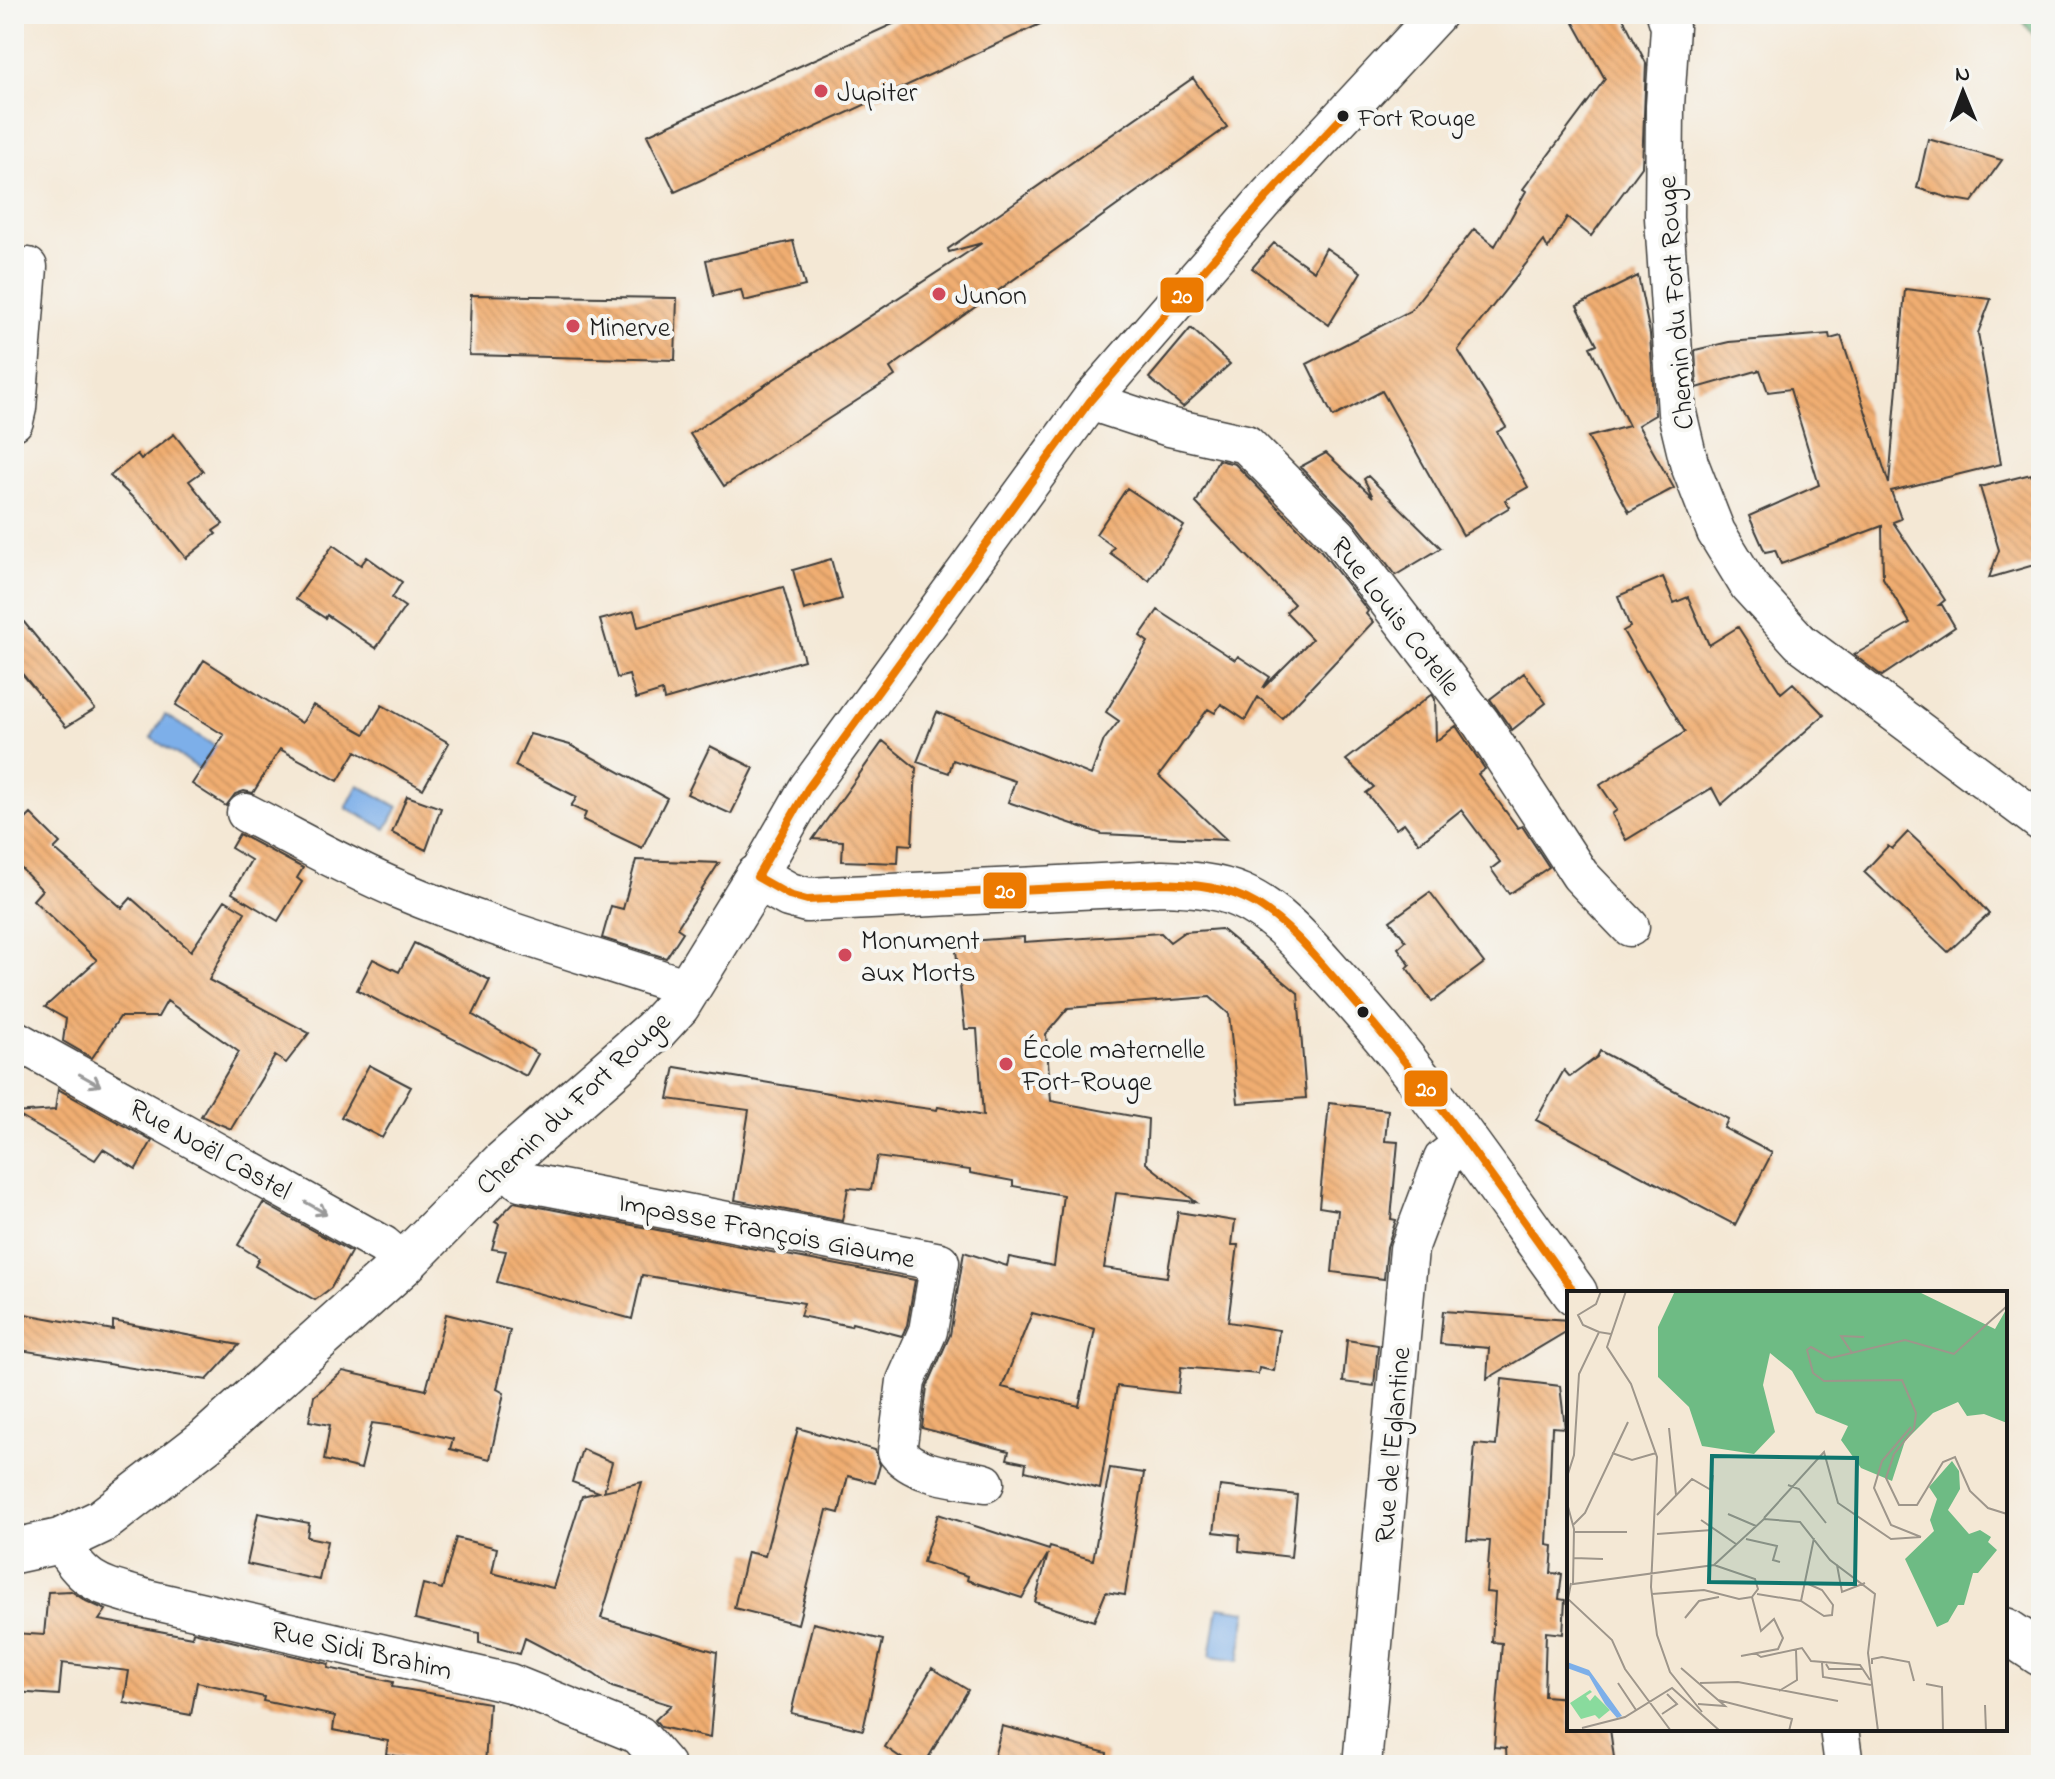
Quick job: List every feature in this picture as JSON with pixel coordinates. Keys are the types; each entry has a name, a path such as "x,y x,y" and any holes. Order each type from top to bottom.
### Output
{"main road":[{"name":"Chemin du Fort Rouge","path":"14,1551 60,1541 102,1521 206,1441 404,1263 502,1164 655,1030 690,989 757,877"},
{"path":"757,877 789,895 807,900 1162,883 1204,885 1240,896 1270,914 1293,933 1364,1011 1466,1141 1574,1291"},
{"path":"2007,1631 2041,1654"}],"street":[{"name":"Chemin du Fort Rouge","path":"757,877 808,788 1090,401 1268,196 1437,14"},
{"name":"Chemin du Fort Rouge","path":"1666,14 1670,27 1665,106 1664,218 1677,413 1689,463 1716,532 1749,586 1800,642 2041,822"},
{"path":"14,421 28,267"},
{"name":"Rue Louis Cotelle","path":"1090,401 1169,427 1246,444 1338,536 1481,723 1580,875 1630,927"},
{"path":"246,813 398,890 486,924 690,989"},
{"name":"Rue Noël Castel","path":"17,1042 383,1245 404,1263"},
{"name":"Rue de l'Eglantine","path":"1362,1765 1409,1249 1443,1159 1466,1141"},
{"name":"Impasse François Giaume","path":"502,1164 520,1181 940,1262 928,1331 906,1381 897,1452 904,1461 922,1469 985,1483"},
{"name":"Rue Sidi Brahim","path":"60,1541 74,1565 94,1583 147,1599 510,1683 639,1735 665,1765"},
{"path":"1839,1731 1844,1765"}],"green space":[{"path":"2018,14 2041,14 2041,46"}],"water":[{"path":"165,715 220,749 215,757 207,757 200,769 151,738"},
{"path":"358,785 398,807 386,829 346,808"},
{"path":"1218,1607 1247,1611 1239,1661 1210,1657"}],"building":[{"name":"Jupiter","path":"915,14 1062,14 675,192 647,135"},
{"path":"1569,14 1621,14 1646,63 1642,167 1591,236 1567,217 1548,249 1544,241 1458,350 1506,427 1497,432 1528,487 1505,500 1510,507 1463,535 1382,391 1333,417 1307,364 1410,311 1474,229 1495,246 1526,191 1523,189 1605,79"},
{"name":"Junon","path":"1193,78 1227,127 890,368 895,376 724,486 690,434 982,243 949,252 948,249"},
{"path":"1928,139 2002,160 1972,202 1949,198 1917,188"},
{"path":"793,241 805,286 744,301 741,290 714,296 706,260"},
{"path":"1274,243 1314,271 1326,248 1361,272 1329,325 1252,268"},
{"path":"1638,276 1650,334 1655,415 1638,425 1674,488 1629,512 1588,437 1629,426 1590,347 1597,344 1577,306"},
{"path":"1905,289 1991,299 1978,333 2001,464 1891,491 1901,519 1893,522 1945,600 1939,605 1942,605 1955,627 1882,676 1854,655 1910,623 1883,578 1882,526 1781,564 1775,550 1765,552 1749,516 1819,485 1790,389 1768,392 1760,370 1697,388 1695,350 1729,342 1829,334 1830,339 1841,336 1889,484"},
{"name":"Minerve","path":"471,295 677,298 675,360 469,355"},
{"path":"1191,328 1230,364 1183,407 1149,378"},
{"path":"174,434 203,471 189,481 223,524 213,531 216,534 186,558 150,514 110,476 137,454 141,459"},
{"path":"1326,453 1373,497 1364,479 1368,476 1441,548 1396,575 1354,521 1300,467"},
{"path":"1218,460 1235,464 1321,551 1368,611 1366,614 1373,622 1282,718 1258,697 1245,720 1221,704 1215,713 1208,709 1159,776 1227,840 1102,834 1008,802 1015,781 953,760 949,773 917,762 937,712 1091,775 1104,740 1119,721 1106,712 1148,642 1140,636 1158,610 1235,660 1238,656 1270,677 1263,688 1312,639 1286,612 1294,604 1196,503"},
{"path":"2031,474 2041,506 2041,563 1989,578 1999,550 1980,487"},
{"path":"1127,488 1184,526 1149,581 1110,553 1114,547 1096,534"},
{"path":"333,545 361,565 367,557 402,582 392,598 405,607 376,648 327,615 325,618 296,599"},
{"path":"831,559 842,599 804,610 793,570"},
{"path":"1663,577 1674,603 1688,597 1709,645 1738,627 1781,693 1793,683 1824,715 1721,805 1712,788 1626,840 1612,814 1617,810 1600,785 1685,732 1623,631 1630,627 1618,596"},
{"path":"783,587 804,660 664,700 662,691 636,699 629,675 617,678 600,620 634,611 638,627"},
{"path":"14,610 95,709 66,727 14,664"},
{"path":"204,660 302,723 313,705 365,734 382,705 449,743 423,789 356,751 338,781 280,749 253,793 244,791 235,794 226,806 192,784 224,735 176,705"},
{"path":"1524,673 1546,703 1512,730 1490,699"},
{"path":"1432,694 1435,699 1436,741 1456,726 1485,769 1478,774 1518,828 1522,826 1549,867 1509,894 1491,869 1500,862 1461,810 1419,843 1404,823 1396,829 1366,793 1374,787 1346,760"},
{"path":"530,734 570,745 667,798 642,848 583,820 586,813 571,806 577,797 515,766"},
{"path":"883,741 916,768 912,845 899,844 898,863 842,861 843,841 813,839"},
{"path":"710,746 754,768 731,814 687,794"},
{"path":"407,796 441,808 426,850 392,833"},
{"path":"31,814 60,843 54,849 122,908 131,898 191,951 225,900 245,912 209,980 309,1033 286,1063 275,1056 231,1129 201,1116 239,1052 167,1001 158,1017 120,1017 92,1058 63,1041 66,1019 45,1007 97,960 33,900 42,890 14,861 14,831"},
{"path":"1908,832 1959,880 1989,914 1948,952 1864,872 1888,846 1892,849"},
{"path":"239,834 303,868 297,878 302,882 278,921 232,893 251,860 231,848"},
{"path":"636,860 719,863 677,928 683,932 666,958 602,938 611,906 623,909"},
{"path":"1430,892 1484,963 1432,1002 1407,968 1410,965 1398,948 1406,941 1390,921"},
{"path":"1221,929 1298,993 1306,1098 1238,1103 1229,1014 1210,997 1068,1008 1046,1034 1051,1101 1148,1119 1146,1163 1196,1202 1116,1193 1104,1268 1167,1277 1178,1212 1235,1221 1232,1245 1238,1245 1228,1322 1279,1330 1274,1371 1259,1368 1258,1374 1181,1367 1178,1393 1117,1386 1100,1489 1025,1471 1026,1463 1007,1459 1009,1451 922,1428 927,1387 950,1335 964,1252 1007,1266 1009,1257 1054,1266 1063,1195 1013,1186 1013,1181 970,1173 970,1170 877,1157 871,1190 848,1188 842,1221 735,1200 749,1110 668,1099 675,1067 983,1116 977,1029 965,1029 955,942 1024,937 1024,942 1161,933 1170,942 1184,932","holes":["1032,1313 1095,1329 1079,1406 1002,1387"]},
{"path":"414,943 490,980 473,1015 538,1054 526,1076 357,990 373,959 399,972"},
{"path":"1600,1051 1728,1119 1724,1128 1772,1153 1735,1225 1536,1120 1564,1070 1570,1077 1597,1057"},
{"path":"369,1065 411,1087 382,1138 341,1117"},
{"path":"58,1089 152,1141 136,1169 103,1149 95,1160 14,1113 55,1110"},
{"path":"1329,1103 1388,1110 1385,1141 1398,1142 1391,1219 1396,1220 1387,1247 1384,1279 1332,1272 1338,1210 1319,1207"},
{"path":"514,1202 915,1280 907,1325 902,1336 852,1323 851,1326 800,1316 804,1303 642,1275 632,1319 497,1282 506,1251 492,1249 499,1224 495,1222"},
{"path":"263,1203 351,1252 331,1288 315,1300 255,1266 259,1258 238,1245"},
{"path":"1443,1311 1567,1320 1567,1331 1487,1379 1489,1348 1440,1344"},
{"path":"14,1312 113,1330 113,1321 239,1345 207,1380 14,1349"},
{"path":"446,1314 510,1330 497,1389 504,1393 490,1459 450,1449 453,1439 372,1423 361,1469 324,1460 330,1425 309,1421 314,1396 343,1371 426,1390"},
{"path":"1347,1340 1378,1345 1374,1386 1343,1382"},
{"path":"1502,1379 1560,1386 1565,1428 1552,1427 1547,1545 1553,1546 1551,1573 1562,1574 1559,1599 1565,1600 1563,1634 1546,1632 1544,1696 1567,1698 1567,1731 1610,1731 1615,1765 1507,1765 1506,1748 1494,1747 1502,1643 1492,1642 1495,1593 1486,1592 1490,1541 1467,1540 1475,1444 1496,1446"},
{"path":"798,1428 875,1450 880,1465 875,1483 848,1476 839,1513 827,1510 798,1624 734,1608 747,1552 765,1556"},
{"path":"582,1449 612,1462 604,1491 642,1482 601,1618 717,1652 710,1738 661,1727 655,1720 671,1705 612,1687 594,1674 525,1638 520,1654 479,1643 479,1633 415,1619 423,1584 442,1589 456,1538 497,1548 492,1573 553,1588 582,1496 599,1492 572,1482"},
{"path":"1110,1468 1144,1473 1125,1595 1106,1592 1094,1621 1035,1602 1048,1554 1022,1598 923,1562 938,1514 1049,1550 1050,1547 1093,1560"},
{"path":"1220,1486 1297,1495 1291,1557 1239,1551 1240,1535 1214,1532"},
{"path":"258,1513 309,1523 307,1537 327,1541 319,1580 247,1564"},
{"path":"71,1591 106,1610 99,1620 192,1637 193,1632 329,1664 328,1668 393,1682 392,1687 489,1703 485,1765 445,1765 386,1754 388,1741 333,1730 335,1716 263,1701 264,1697 197,1682 191,1715 124,1703 129,1671 62,1663 59,1695 14,1692 14,1633 44,1635 48,1592"},
{"path":"813,1623 883,1640 863,1730 791,1713"},
{"path":"932,1668 968,1690 924,1765 912,1765 885,1747"},
{"path":"1002,1726 1107,1753 1106,1765 992,1765"}],"transit line":[{"name":"20","path":"757,877 808,788 1090,401 1268,196 1343,116"},
{"name":"20","path":"757,877 789,895 807,900 1162,883 1210,888 1245,898 1293,933 1378,1029 1465,1140 1574,1291"}],"place":[{"name":"Jupiter","path":"821,91"},
{"name":"Fort Rouge","path":"1343,116"},
{"name":"Junon","path":"939,294"},
{"name":"Minerve","path":"573,326"},
{"name":"Monument aux Morts","path":"845,955"},
{"name":"École maternelle Fort-Rouge","path":"1006,1064"}]}
